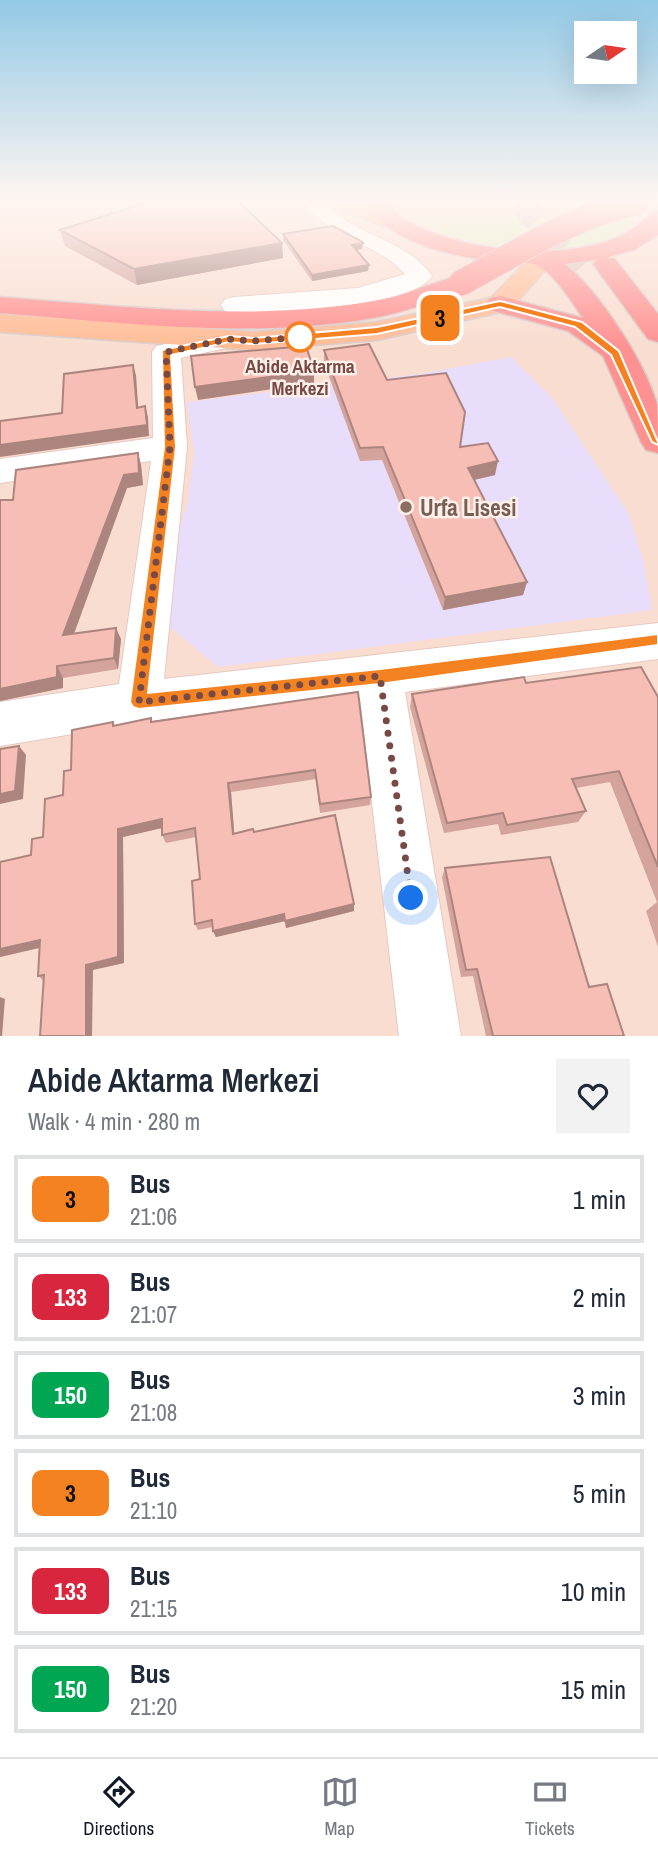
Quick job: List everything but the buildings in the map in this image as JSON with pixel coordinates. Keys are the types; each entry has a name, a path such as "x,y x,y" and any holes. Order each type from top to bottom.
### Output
{"highway":[{"path":"466,250 543,258 603,250"},
{"path":"0,305 115,314 278,320 372,310 461,283 520,250"},
{"path":"642,261 646,250"},
{"path":"543,258 561,271 584,297 615,353 658,442"},
{"path":"658,333 593,266 658,392"},
{"path":"500,304 578,325 615,353"}],"main road":[{"path":"0,323 231,322 253,341 377,331 500,304 543,258"}],"street":[{"path":"139,702 170,447 166,352 231,322 408,285 421,276 401,258 387,250"},
{"path":"0,471 170,447"},
{"path":"0,724 139,702 380,676 658,640"},
{"path":"380,676 430,1036"}],"shaded area":[{"path":"0,250 658,250 658,1036 0,1036"},
{"name":"Urfa Lisesi","path":"511,357 553,399 629,514 644,563 652,610 218,667 169,626 177,536 188,501 194,454 187,402 420,374"}],"tunnel":[{"path":"564,250 580,268"}],"bus line":[{"name":"3","path":"658,442 615,353 578,325 500,304 479,311 377,331 253,341 229,339 166,352 170,447 139,702 380,676 658,640"}],"place":[{"name":"Abide Aktarma Merkezi","path":"300,337"},
{"name":"Urfa Lisesi","path":"406,507"}],"route":[{"path":"300,337 303,337 253,341 229,339 166,352 170,447 139,702 380,676 411,898"}]}
